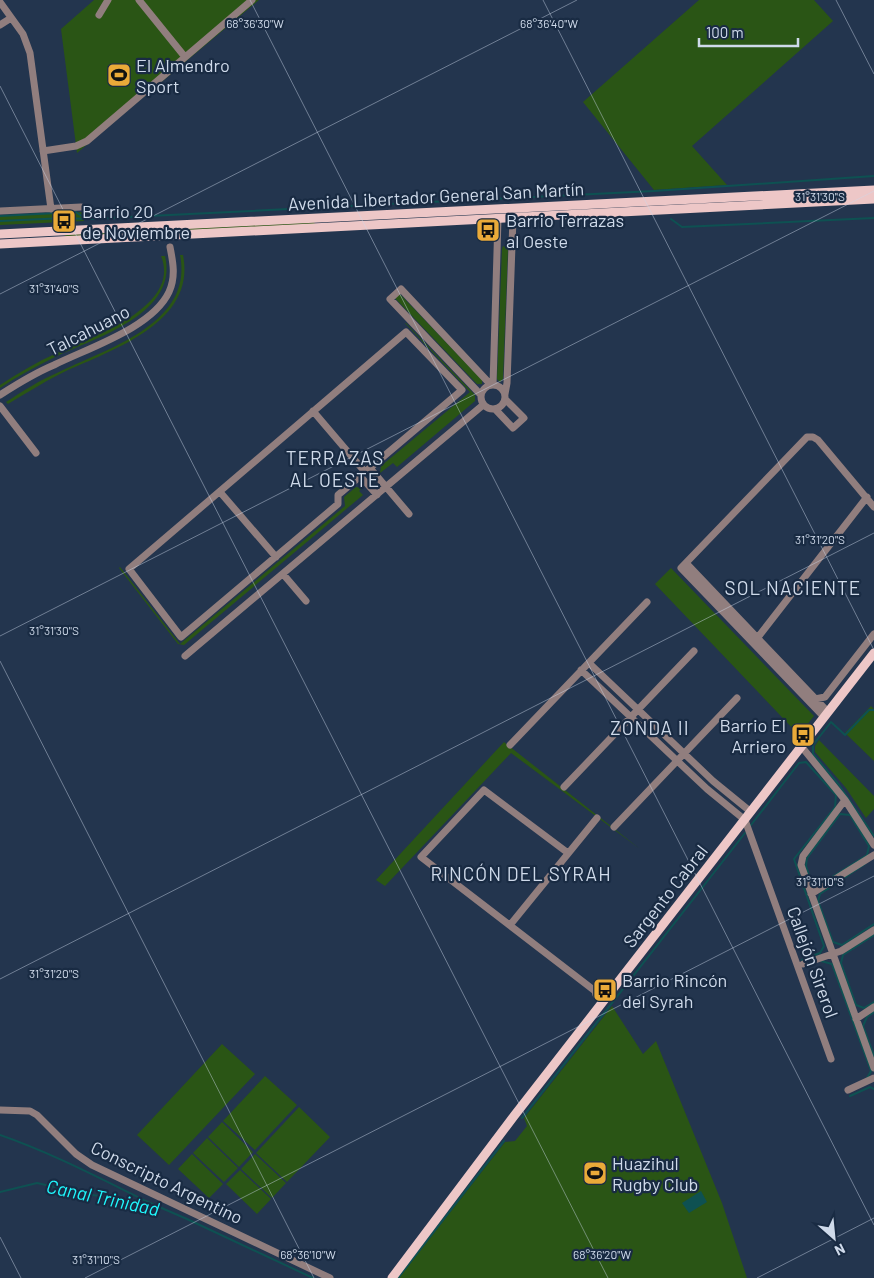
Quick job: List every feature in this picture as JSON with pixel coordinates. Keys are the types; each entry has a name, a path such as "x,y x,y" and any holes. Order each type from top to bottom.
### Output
{"main road":[{"name":"Avenida Libertador General San Martín","path":"0,234 874,190"},
{"name":"Avenida Libertador General San Martín","path":"0,244 874,200"},
{"path":"326,218 326,227"},
{"name":"Sargento Cabral","path":"392,1278 514,1116 874,653"}],"street":[{"path":"99,15 108,0"},
{"path":"139,0 184,58"},
{"path":"43,151 76,146 87,141 252,0"},
{"path":"0,2 23,34 30,53 51,209"},
{"path":"0,25 11,18"},
{"path":"0,211 81,207"},
{"path":"495,409 513,428 524,418 505,397 500,387 492,385 401,289 390,299 481,395 483,405 487,408 495,409 500,407 505,397 507,383 513,218"},
{"path":"492,385 498,219"},
{"name":"Talcahuano","path":"0,395 54,364 91,349 120,334 157,308 168,294 173,280 174,265 170,247"},
{"path":"406,332 462,390 338,495 338,504 181,636 129,569 313,411 406,332"},
{"path":"481,395 484,388 492,385"},
{"path":"185,656 483,405"},
{"path":"0,406 36,453"},
{"path":"313,411 365,472 377,495"},
{"path":"826,714 722,606 686,563 807,437 815,438 874,507"},
{"path":"365,472 386,487 409,514"},
{"path":"220,492 276,557"},
{"path":"755,641 867,497"},
{"path":"283,574 306,601"},
{"path":"510,745 646,602"},
{"path":"815,699 825,697 874,634"},
{"path":"564,787 694,651"},
{"path":"589,663 713,781 751,812"},
{"path":"581,670 706,790 745,820"},
{"path":"801,688 815,699 826,714"},
{"path":"614,827 737,698"},
{"path":"801,746 845,800 874,845"},
{"path":"568,853 484,790 421,857 595,991 596,995 606,999"},
{"path":"845,800 803,856 801,865 874,1068"},
{"path":"510,925 596,818"},
{"name":"Callejón Sirerol","path":"745,820 831,1059"},
{"path":"811,894 874,855"},
{"path":"803,964 841,951 874,930"},
{"path":"856,1018 874,1007"},
{"path":"848,1090 874,1078"},
{"name":"Conscripto Argentino","path":"0,1110 30,1111 46,1123 76,1154 92,1165 330,1278"}],"green space":[{"name":"El Almendro Sport","path":"94,0 259,0 77,153 61,29"},
{"path":"699,0 814,0 833,21 692,146 727,185 654,190 583,102"},
{"path":"83,212 84,221 0,225 0,216"},
{"path":"314,222 315,224 65,237 65,234"},
{"path":"503,246 508,248 503,379 500,382 497,379"},
{"path":"180,255 183,255 184,279 176,300 163,317 145,332 124,345 60,374 8,404 6,402 45,379 122,343 142,331 160,316 174,299 181,279"},
{"path":"161,256 165,256 166,276 160,293 147,308 131,321 50,360 0,388 0,385 28,368 110,329 146,305 158,291 164,274"},
{"path":"397,291 482,380 482,384 477,384 392,295"},
{"path":"405,323 475,395 475,401 397,467 393,463 380,473 381,466 470,392"},
{"path":"356,487 362,488 359,491 363,495 184,645 178,644 119,568 180,644 345,506 344,497"},
{"path":"671,568 814,716 799,735 655,584"},
{"path":"871,706 874,709 874,761 845,733"},
{"path":"819,740 874,796 874,809 866,818 846,788 815,752 815,746"},
{"path":"504,742 640,849 511,753 385,886 376,880"},
{"name":"Huazihul Rugby Club","path":"612,1006 643,1054 656,1041 722,1203 747,1278 399,1278 505,1142 515,1141 527,1126 524,1118"},
{"path":"222,1044 255,1074 169,1165 137,1135"},
{"path":"265,1076 297,1105 255,1150 223,1121"},
{"path":"299,1107 330,1137 287,1182 256,1153"},
{"path":"222,1122 253,1152 239,1167 208,1137"},
{"path":"207,1138 238,1168 224,1182 193,1153"},
{"path":"192,1154 223,1184 209,1198 178,1169"},
{"path":"255,1154 286,1183 272,1198 241,1169"},
{"path":"240,1170 271,1199 257,1214 226,1184"}],"shaded area":[{"path":"701,1191 707,1202 689,1213 682,1203"}],"waterway":[{"path":"0,221 65,218 88,219 654,191 874,176"},
{"path":"0,216 76,212 86,219"},
{"path":"671,219 682,227 874,218"},
{"path":"874,710 869,710 845,735 831,722 813,745 813,754 839,785 874,836"},
{"path":"751,825 799,763 806,762 836,795 835,807 794,859 824,946 820,953 802,960"},
{"path":"840,814 850,815 869,846 867,855 821,884 811,882 806,866 807,858 840,814"},
{"path":"522,1118 745,833"},
{"path":"865,864 820,894 818,901 833,942 842,945 874,924"},
{"path":"874,935 843,955 841,963 856,1005 864,1008 874,1002"},
{"path":"821,961 832,964 871,1071 867,1078"},
{"path":"874,1012 867,1017 863,1026 874,1056"},
{"path":"850,1096 870,1087 874,1089"},
{"path":"0,1135 57,1158 150,1203"},
{"path":"398,1278 504,1141"},
{"name":"Canal Trinidad","path":"0,1192 37,1183 123,1200 134,1206 141,1207 150,1203 313,1278"}],"place":[{"name":"El Almendro Sport","path":"119,75"},
{"name":"Barrio 20 de Noviembre","path":"64,221"},
{"name":"Barrio Terrazas al Oeste","path":"488,230"},
{"name":"Barrio El Arriero","path":"803,735"},
{"name":"Barrio Rincón del Syrah","path":"605,990"},
{"name":"Huazihul Rugby Club","path":"595,1173"}],"district":[{"name":"TERRAZAS AL OESTE","path":"335,468"},
{"name":"SOL NACIENTE","path":"793,587"},
{"name":"ZONDA II","path":"650,727"},
{"name":"RINCÓN DEL SYRAH","path":"521,873"}]}
